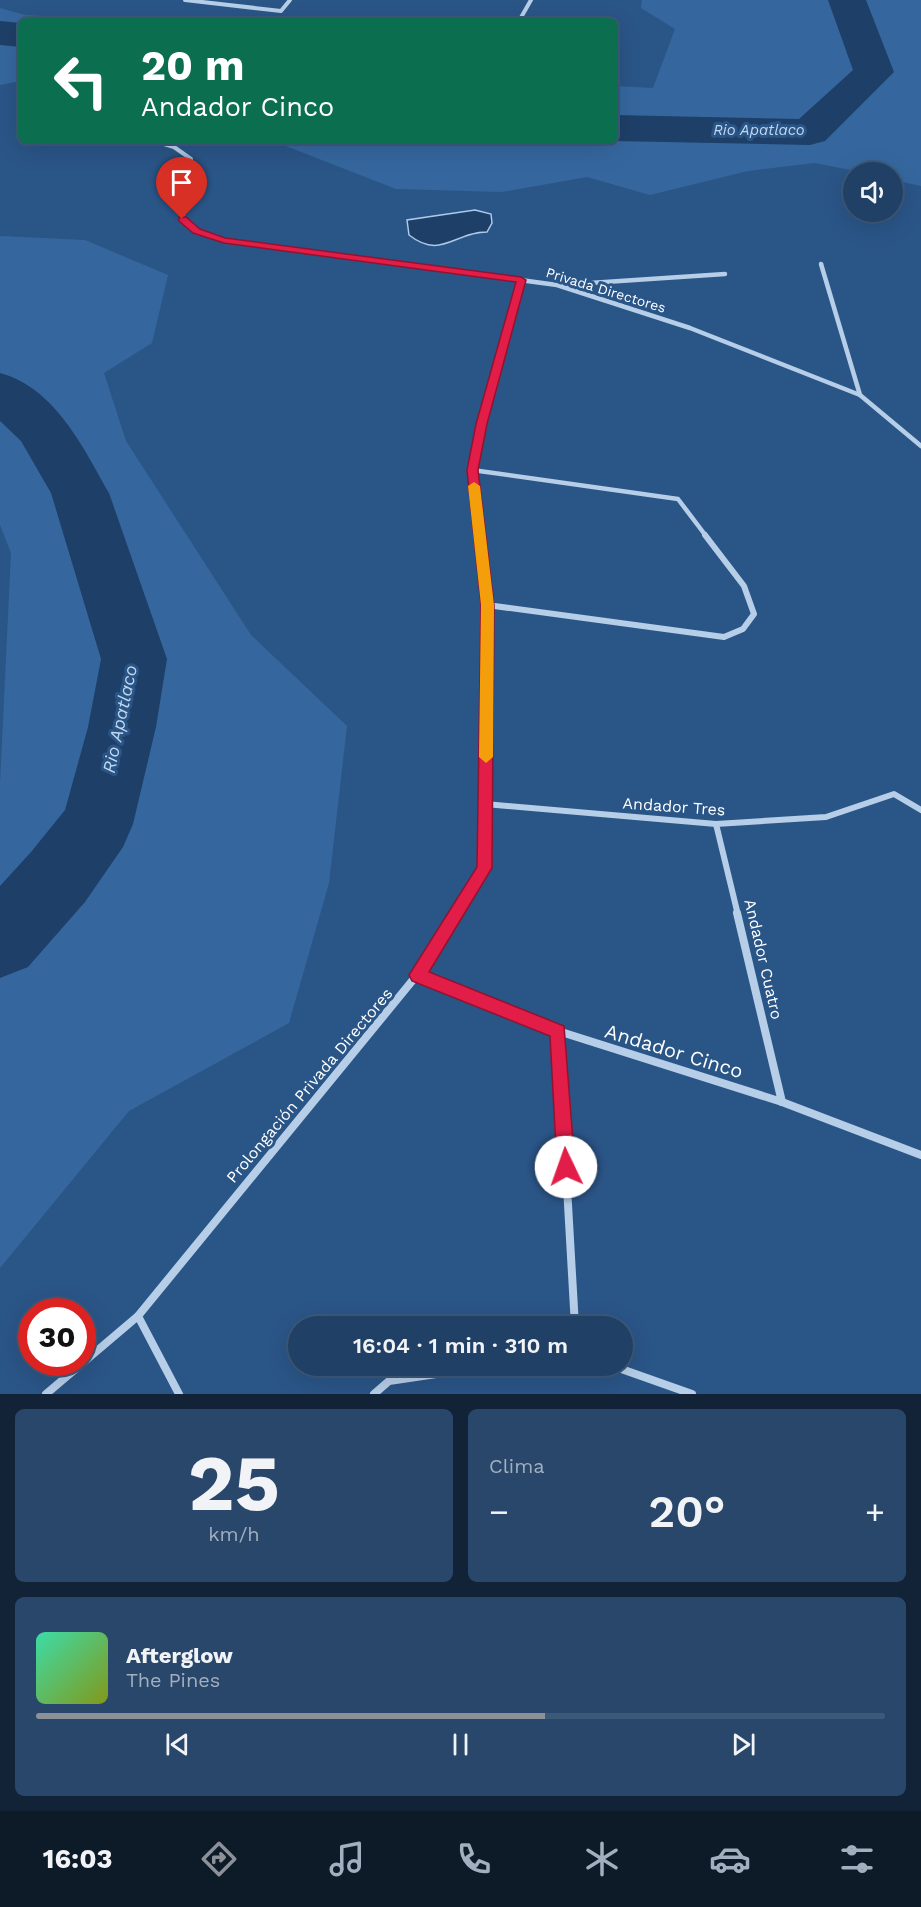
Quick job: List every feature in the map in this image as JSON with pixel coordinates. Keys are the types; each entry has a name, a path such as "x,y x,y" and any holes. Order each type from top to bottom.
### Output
{"street":[{"path":"185,0 281,12 290,0"},
{"path":"225,6 230,0"},
{"path":"521,18 531,0"},
{"name":"Privada Directores","path":"164,144 174,147 191,159 182,219 196,231 224,240 557,285 690,328 860,395 921,446"},
{"path":"821,264 860,395"},
{"path":"557,285 725,274"},
{"name":"Prolongación Privada Directores","path":"46,1394 138,1316 417,975 485,868 487,605 472,470 482,424 521,280"},
{"path":"472,470 678,499 744,586 754,614 743,629 724,638 487,605"},
{"name":"Andador Tres","path":"485,804 716,824 826,816 894,794 921,810"},
{"name":"Andador Cuatro","path":"716,824 782,1102"},
{"name":"Andador Cinco","path":"417,975 558,1031 782,1102 921,1155"},
{"path":"558,1031 574,1316"},
{"path":"138,1316 179,1394"},
{"path":"633,1373 692,1394"},
{"path":"374,1394 389,1381 423,1376"}],"shaded area":[{"path":"642,0 921,0 921,186 903,182 903,162 843,162 843,169 815,163 748,171 650,195 587,177 502,192 396,189 281,144 618,144 618,86 653,88 675,29 641,8"},
{"path":"0,8 25,15 81,18 18,18 18,82 0,85"},
{"path":"475,210 491,214 492,223 487,232 475,233 439,245 420,242 409,235 407,220"},
{"path":"0,236 85,240 168,275 152,343 104,373 126,441 251,635 347,726 329,883 289,1023 129,1111 0,1268 0,784 11,553 0,525"}],"waterway":[{"name":"Rio Apatlaco","path":"618,128 810,132 874,72 847,0"},
{"name":"Rio Apatlaco","path":"0,33 18,35"},
{"name":"Rio Apatlaco","path":"0,391 42,428 80,493 134,659 122,727 97,824 58,877 0,941"}],"slow traffic":[{"path":"474,486 487,605 486,757"}],"route":[{"path":"182,219 196,231 224,240 521,280 482,424 472,470 487,605 485,868 417,975 558,1031 566,1167"}]}
